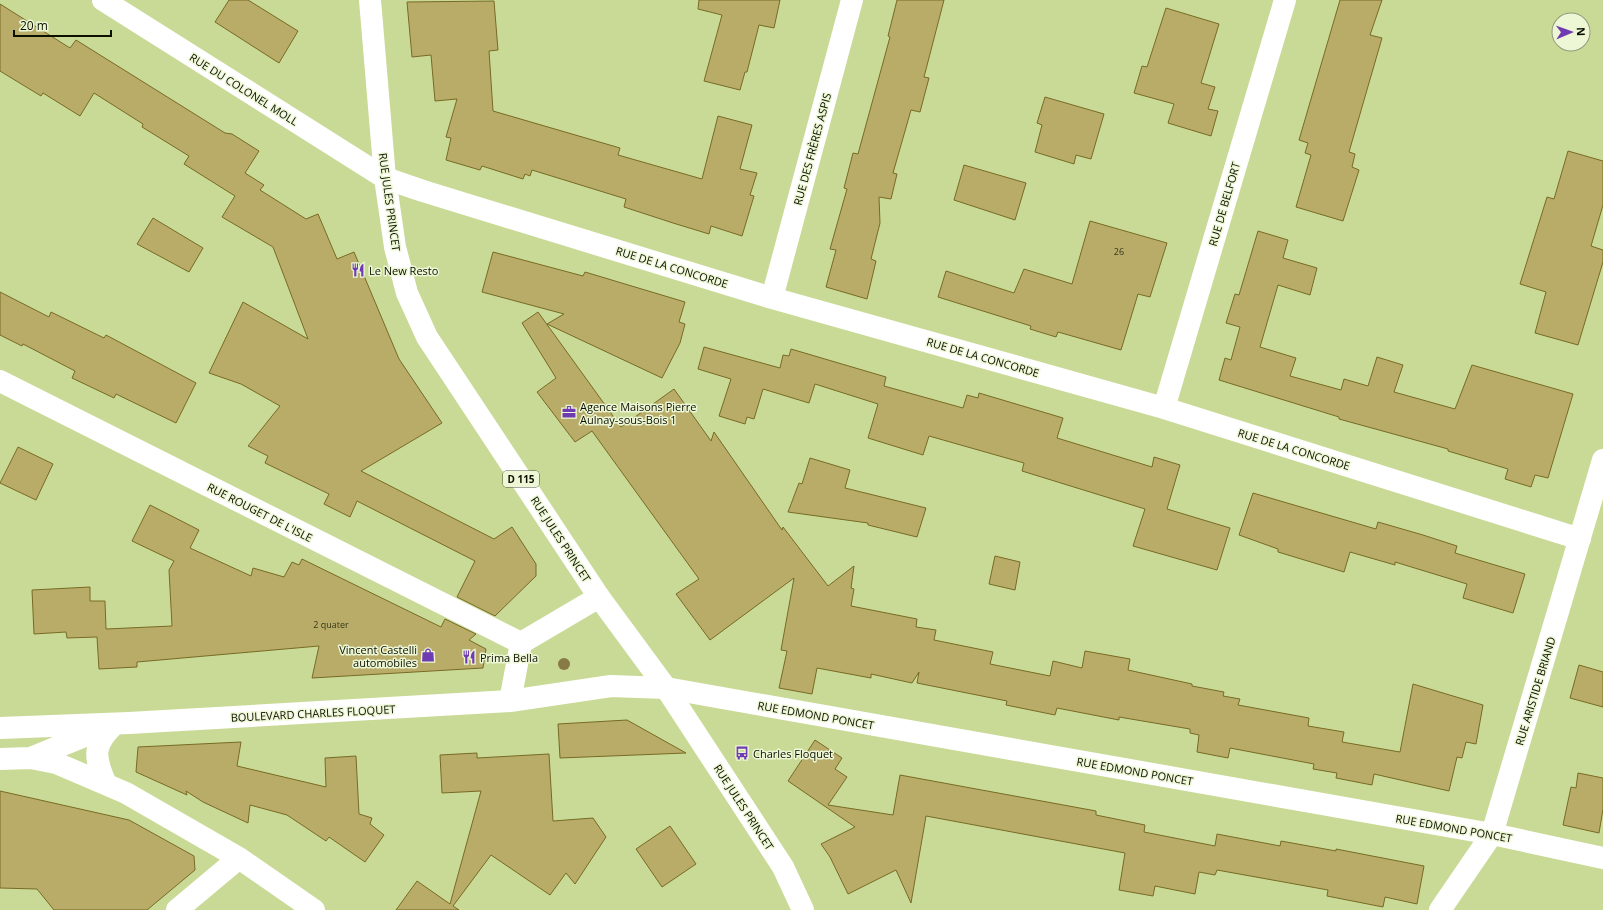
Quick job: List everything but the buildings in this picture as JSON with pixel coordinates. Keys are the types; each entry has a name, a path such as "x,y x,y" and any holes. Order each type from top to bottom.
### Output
{"street":[{"name":"RUE DU COLONEL MOLL","path":"103,0 385,178"},
{"name":"RUE JULES PRINCET","path":"370,0 385,178 395,247 407,293 428,337 599,597 666,688 784,867 802,910"},
{"name":"RUE DES FRÈRES ASPIS","path":"772,298 852,0"},
{"name":"RUE DE BELFORT","path":"1164,408 1285,0"},
{"name":"RUE DE LA CONCORDE","path":"385,178 772,298 1164,408 1580,539"},
{"name":"RUE ROUGET DE L'ISLE","path":"0,382 521,643"},
{"name":"RUE ARISTIDE BRIAND","path":"1440,910 1492,834 1603,460"},
{"path":"510,701 521,643 599,597"},
{"name":"BOULEVARD CHARLES FLOQUET","path":"0,728 115,724 510,701 611,686 666,688"},
{"name":"RUE EDMOND PONCET","path":"666,688 1492,834 1603,858"},
{"path":"106,784 99,769 96,753 103,734 115,724"},
{"name":"BOULEVARD CHARLES FLOQUET","path":"0,759 31,758 63,743 115,724"},
{"path":"31,758 56,763 126,793 239,858 314,910"},
{"path":"177,910 239,858"}],"place":[{"name":"Le New Resto","path":"358,270"},
{"name":"Agence Maisons Pierre Aulnay-sous-Bois 1","path":"569,412"},
{"name":"Vincent Castelli automobiles","path":"428,655"},
{"name":"Prima Bella","path":"469,657"},
{"name":"Charles Floquet","path":"742,753"}]}
